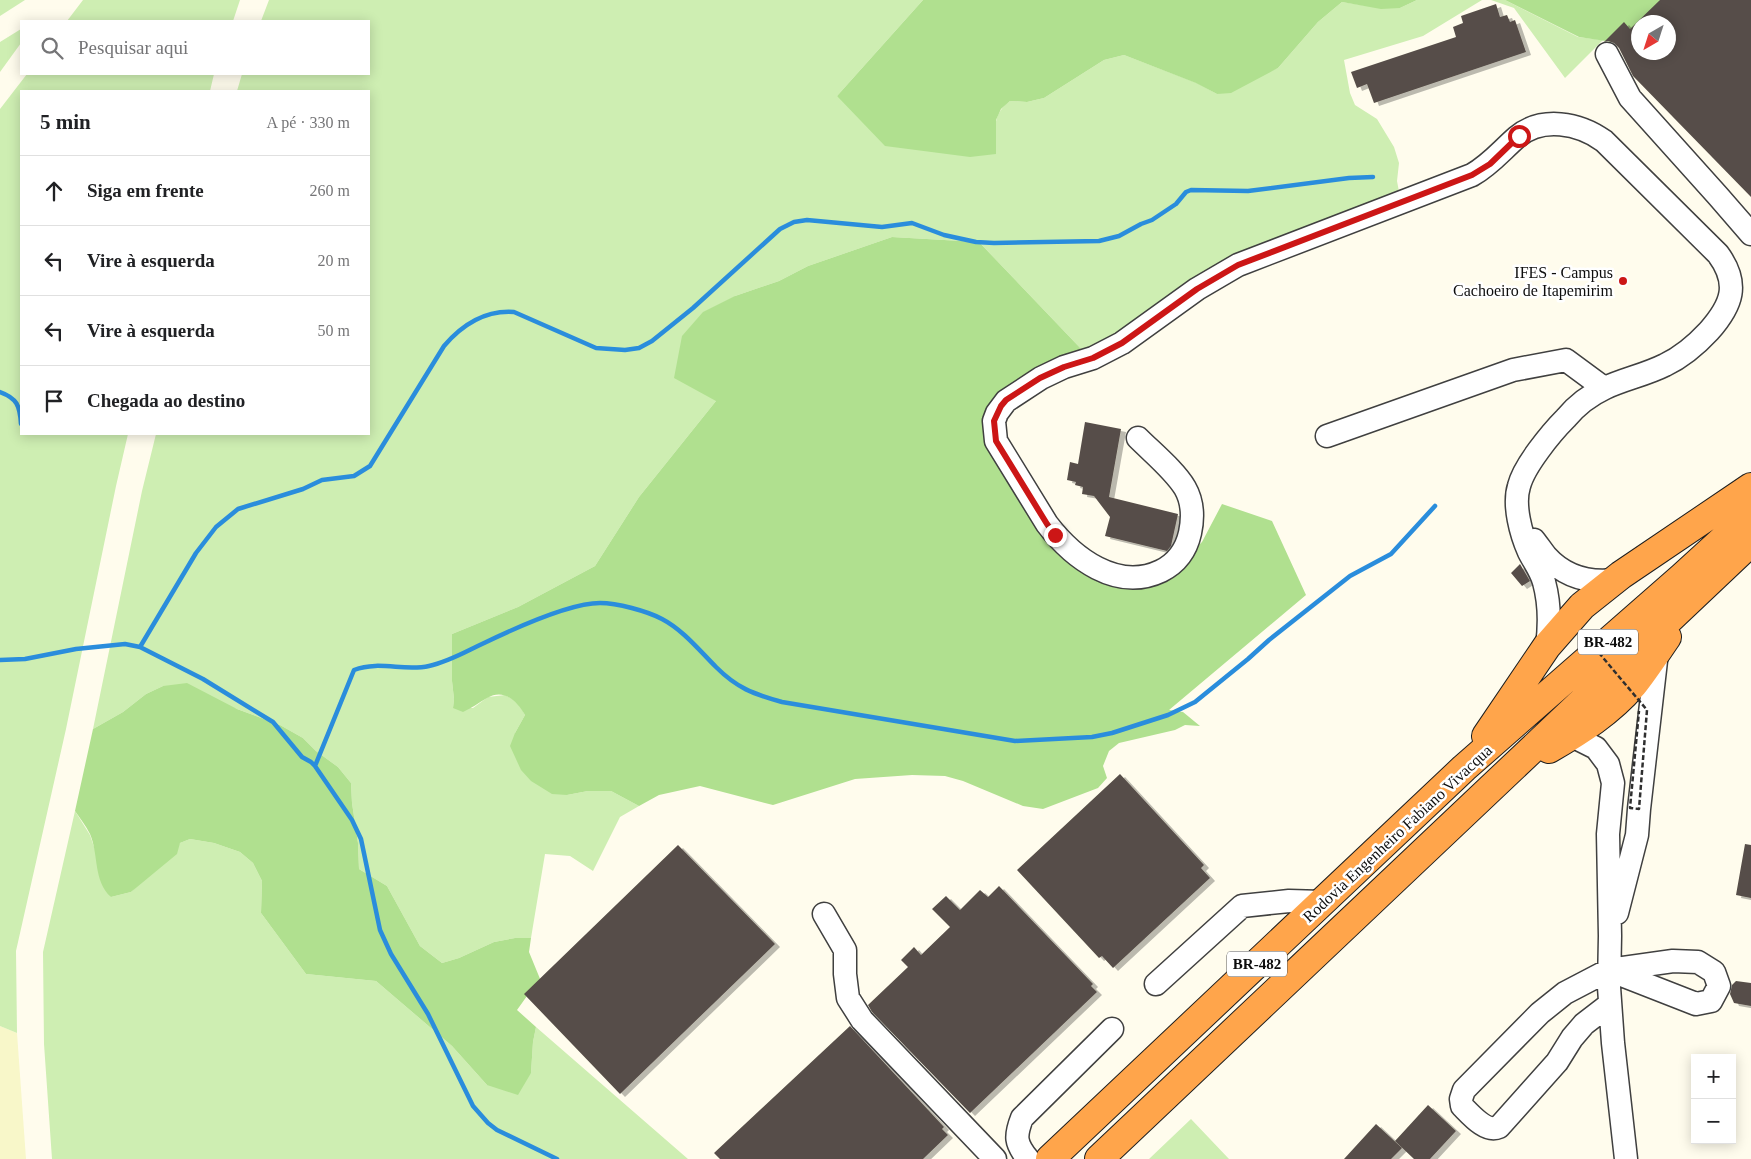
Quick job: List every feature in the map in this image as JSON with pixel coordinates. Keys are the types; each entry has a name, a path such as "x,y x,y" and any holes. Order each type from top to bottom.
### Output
{"highway":[{"path":"1464,768 1547,646 1582,606 1614,580 1751,487"},
{"name":"Rodovia Engenheiro Fabiano Vivacqua","path":"1050,1159 1464,768 1751,514"},
{"name":"Rodovia Engenheiro Fabiano Vivacqua","path":"1099,1159 1751,542"},
{"path":"1506,774 1602,715 1617,702 1636,681 1700,591"}],"lane":[{"path":"1607,54 1630,98 1751,234"},
{"path":"1138,438 1178,478 1186,489 1192,510 1192,524 1186,546 1180,557 1169,567 1146,577 1130,578 1114,576 1089,563 1073,552 1055,535 999,447 994,434 994,421 1006,400 1029,384 1052,372 1093,358 1122,343 1189,294 1238,265 1472,175 1490,164 1519,136 1536,128 1554,124 1570,125 1586,130 1604,141 1718,254 1727,268 1730,277 1730,294 1722,317 1699,341 1681,356 1666,364 1604,388 1588,398 1564,419 1526,468 1518,487 1517,507 1529,552 1540,573 1548,596 1550,629 1547,646"},
{"path":"1327,436 1512,370 1566,360 1604,388"},
{"path":"1521,527 1545,555 1564,571 1594,581 1614,580"},
{"path":"1610,936 1638,835 1639,809 1657,652"},
{"path":"1568,737 1578,739 1596,748 1603,756 1612,773 1613,783 1608,834 1610,1004 1626,1159"},
{"path":"1156,984 1242,906 1289,901 1323,902"},
{"path":"824,914 845,950 848,998 862,1020 994,1159"},
{"path":"1609,970 1565,994 1540,1013 1464,1090 1461,1099 1462,1106 1488,1128 1495,1129 1499,1127 1557,1062 1572,1038 1584,1024 1610,1004"},
{"path":"1028,1159 1021,1150 1016,1133 1022,1118 1112,1028"}],"path":[{"path":"1594,647 1647,710 1639,809 1630,808 1639,711"}],"green space":[{"path":"0,0 25,0 0,16"},
{"path":"83,0 240,0 233,20 68,20"},
{"path":"269,0 923,0 837,96 996,154 995,131 997,118 999,112 1010,101 1027,102 1044,98 1104,60 1124,55 1197,83 1217,94 1278,68 1318,22 1342,2 1400,8 1417,0 1482,0 1423,36 1344,60 1350,93 1355,105 1377,119 1394,147 1399,163 1397,181 1400,197 1085,353 979,242 892,237 808,266 779,281 735,296 716,401 639,497 595,566 518,607 452,634 453,708 473,708 488,697 505,695 518,702 525,715 515,733 567,795 588,791 611,791 639,806 620,817 593,871 570,856 545,854 531,938 515,938 494,942 459,958 442,963 420,946 387,886 359,869 351,783 338,767 316,751 303,738 280,725 237,709 163,686 146,694 123,712 93,729 142,491 156,435 370,435 370,90 237,90 242,75 370,75 370,20 261,20"},
{"path":"923,0 1417,0 1400,8 1381,9 1342,2 1318,22 1278,68 1231,93 1217,94 1196,83 1124,55 1104,60 1044,98 1027,102 1010,101 1001,109 996,120 996,154 970,157 885,146 837,96"},
{"path":"1491,0 1505,0 1578,37 1603,40 1565,78 1514,8"},
{"path":"1505,0 1676,0 1665,15 1631,15 1631,37 1619,43 1579,37"},
{"path":"20,30 20,44 0,72 0,42"},
{"path":"26,75 214,75 210,90 20,90 20,435 128,435 66,729 16,951 17,1033 0,1026 0,109"},
{"path":"892,237 979,242 1085,353 987,411 1075,563 1172,571 1202,542 1222,504 1272,521 1306,595 1169,710 1183,712 1200,726 1185,725 1175,730 1119,743 1109,751 1103,766 1107,778 1098,788 1043,809 1023,806 963,781 945,776 912,775 855,779 773,805 700,786 659,795 639,806 611,791 588,791 567,795 552,794 531,781 521,770 510,746 525,715 514,701 509,697 499,694 487,698 463,712 453,708 452,634 518,607 595,566 639,497 716,401 674,378 682,336 703,312 735,296 779,281 808,266"},
{"path":"187,683 237,709 280,725 303,738 316,751 338,767 351,783 359,869 387,886 420,946 442,963 459,958 494,942 515,938 531,938 529,952 545,991 527,996 517,1010 536,1027 531,1073 518,1095 487,1085 452,1046 376,981 306,974 261,913 262,881 253,863 240,852 214,843 190,839 180,843 177,854 131,892 111,897 105,891 99,876 95,850 90,834 75,811 93,729 123,712 146,694 163,686"},
{"path":"75,811 90,835 111,897 131,892 180,843 190,839 214,843 240,852 253,863 262,881 261,913 306,974 376,981 452,1046 487,1085 531,1073 536,1027 688,1159 52,1159 44,1044 43,952"},
{"path":"0,1026 17,1033 26,1159 0,1159"},
{"path":"1191,1119 1229,1159 1149,1159"}],"building":[{"path":"1660,0 1751,0 1751,197 1633,76 1619,48 1614,43 1604,42 1624,22 1631,28 1631,60 1676,60 1676,15 1644,15"},
{"path":"1496,4 1500,17 1507,15 1510,22 1515,20 1526,52 1374,103 1367,84 1357,88 1351,72 1456,37 1453,27 1463,23 1461,16"},
{"path":"1085,422 1121,429 1109,497 1178,514 1171,546 1167,551 1105,536 1110,517 1094,496 1082,494 1083,487 1075,485 1076,482 1067,480 1070,462 1078,464"},
{"path":"1520,564 1530,581 1522,586 1511,573"},
{"path":"1120,774 1204,865 1201,868 1210,878 1113,968 1102,956 1099,958 1017,870"},
{"path":"1745,844 1751,845 1751,898 1736,895"},
{"path":"678,845 775,944 620,1094 524,994"},
{"path":"999,886 1093,984 1091,986 1097,992 970,1113 872,1012 868,1005 908,967 901,960 914,947 921,955 950,927 932,909 946,896 960,910 980,890 988,897"},
{"path":"1736,981 1751,983 1751,1006 1734,1003 1730,994 1732,985"},
{"path":"850,1026 944,1127 942,1129 948,1135 923,1159 720,1159 714,1153"},
{"path":"1428,1105 1456,1131 1430,1159 1414,1159 1395,1141"},
{"path":"1376,1124 1402,1148 1391,1159 1344,1159"}],"waterway":[{"path":"140,647 196,553 216,527 238,509 303,489 322,480 354,476 370,466 444,346 467,325 484,316 514,312 596,348 625,350 639,348 652,341 693,308 780,229 794,222 807,220 882,227 912,223 944,235 976,242 1099,241 1119,236 1152,220 1176,204 1186,192 1191,190 1248,191 1349,178 1373,177"},
{"path":"0,392 14,400 20,412"},
{"path":"315,766 354,670 373,666 410,668 436,664 556,612 572,607 600,603 632,608 662,619 684,635 716,667 738,685 754,693 782,702 1015,741 1092,737 1112,733 1168,715 1195,702 1350,576 1391,554 1435,506"},
{"path":"0,660 25,659 76,649 125,644 140,647 203,679 273,722 302,757 315,766 352,820 361,839 380,930 391,954 428,1014 473,1106 497,1130 557,1159"}],"place":[{"name":"IFES - Campus Cachoeiro de Itapemirim","path":"1623,281"}],"route":[{"path":"1055,535 996,441 994,421 1006,400 1029,384 1052,372 1107,352 1224,272 1472,175 1490,164 1496,156 1519,136"}]}
